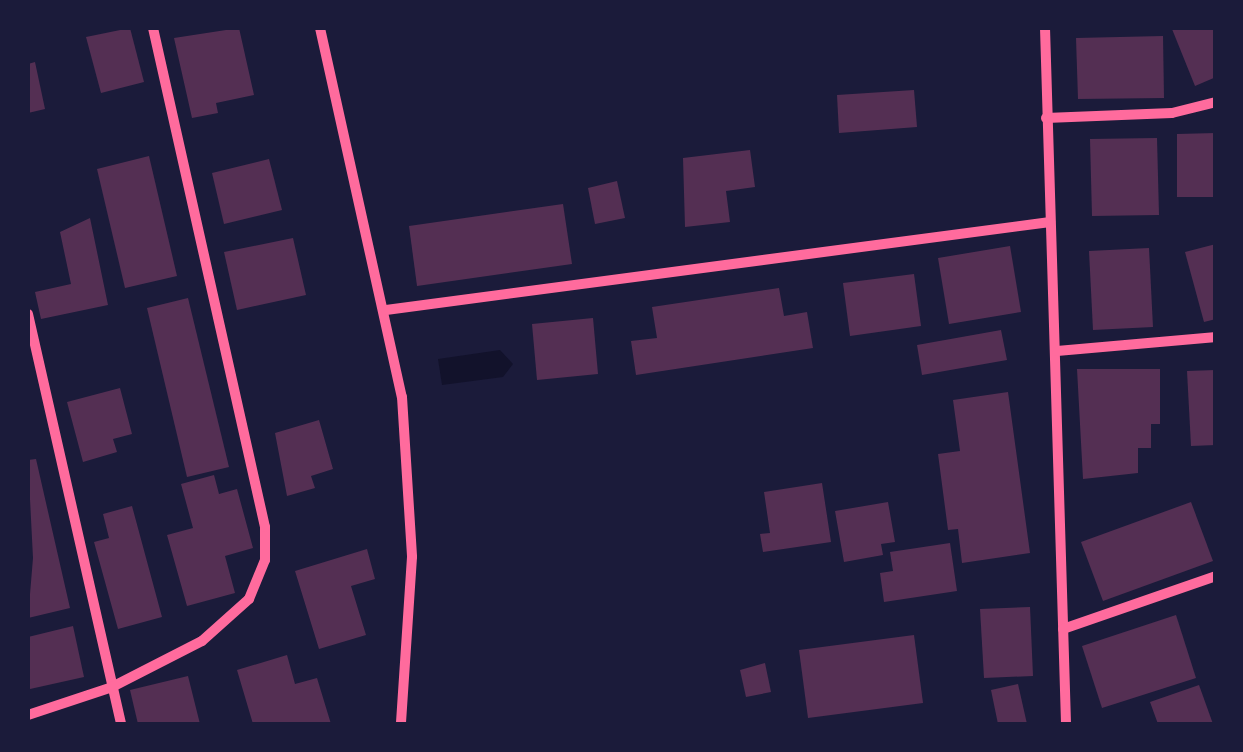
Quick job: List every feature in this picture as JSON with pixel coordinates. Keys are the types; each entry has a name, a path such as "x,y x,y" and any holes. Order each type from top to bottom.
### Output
{"street":[{"path":"28,714 112,687 228,622 250,599 265,560 264,527 152,28"},
{"path":"320,28 386,310 402,397 411,526 401,724"},
{"path":"1046,28 1066,724"},
{"path":"1046,118 1172,114 1216,102"},
{"path":"386,310 1050,222"},
{"path":"28,314 121,724"},
{"path":"1057,351 1216,337"},
{"path":"1062,628 1216,576"}],"shaded area":[{"path":"500,350 513,364 503,377 442,385 438,359"}],"building":[{"path":"130,28 144,82 101,93 86,37"},
{"path":"239,28 254,95 216,103 218,113 192,118 174,38"},
{"path":"1216,28 1216,77 1195,86 1172,29"},
{"path":"1163,36 1164,98 1078,99 1076,38"},
{"path":"35,62 45,109 28,113 28,64"},
{"path":"914,90 917,127 839,133 837,95"},
{"path":"1216,133 1216,197 1177,197 1177,134"},
{"path":"1157,138 1159,215 1092,216 1090,139"},
{"path":"750,150 755,187 726,191 730,222 685,227 683,158"},
{"path":"149,156 177,276 125,288 97,169"},
{"path":"269,159 282,210 224,224 212,173"},
{"path":"617,181 625,218 595,224 588,188"},
{"path":"563,204 572,264 417,286 409,226"},
{"path":"90,218 108,305 41,319 35,292 71,284 60,232"},
{"path":"293,238 306,295 237,310 224,252"},
{"path":"1216,244 1216,319 1204,322 1185,252"},
{"path":"1010,246 1021,312 949,324 938,258"},
{"path":"1149,248 1153,327 1093,330 1089,251"},
{"path":"914,274 921,326 850,336 843,283"},
{"path":"779,288 784,316 807,312 813,348 636,375 631,341 657,338 652,307"},
{"path":"188,298 229,467 187,477 147,308"},
{"path":"593,318 598,374 537,380 532,324"},
{"path":"1001,330 1007,360 922,375 917,345"},
{"path":"1077,369 1160,369 1160,424 1151,424 1151,448 1138,448 1138,473 1083,479"},
{"path":"1216,370 1216,445 1191,446 1187,371"},
{"path":"120,388 132,434 113,439 117,452 83,462 67,402"},
{"path":"1008,392 1030,553 962,563 958,529 948,530 938,454 960,451 953,400"},
{"path":"319,420 333,469 311,476 315,488 287,496 275,433"},
{"path":"36,459 70,608 28,618 33,558 28,460"},
{"path":"214,475 219,494 237,489 253,548 225,556 235,593 187,606 167,535 193,528 181,484"},
{"path":"822,483 831,542 763,552 760,534 770,533 764,492"},
{"path":"888,502 895,542 881,544 883,555 844,562 835,511"},
{"path":"1191,502 1213,561 1103,601 1081,542"},
{"path":"132,506 162,617 118,629 94,542 109,538 103,514"},
{"path":"950,543 957,591 884,602 880,573 893,571 890,552"},
{"path":"367,549 375,579 351,586 366,635 319,649 295,571"},
{"path":"1030,607 1033,676 984,678 980,609"},
{"path":"1176,615 1196,678 1102,708 1082,646"},
{"path":"73,626 84,677 30,689 28,637"},
{"path":"914,635 923,703 808,718 799,650"},
{"path":"287,655 295,684 317,678 331,724 253,724 237,670"},
{"path":"765,663 771,692 746,697 740,670"},
{"path":"188,676 200,724 138,724 130,690"},
{"path":"1018,684 1027,724 998,724 991,690"},
{"path":"1199,685 1213,724 1158,724 1150,702"}]}
